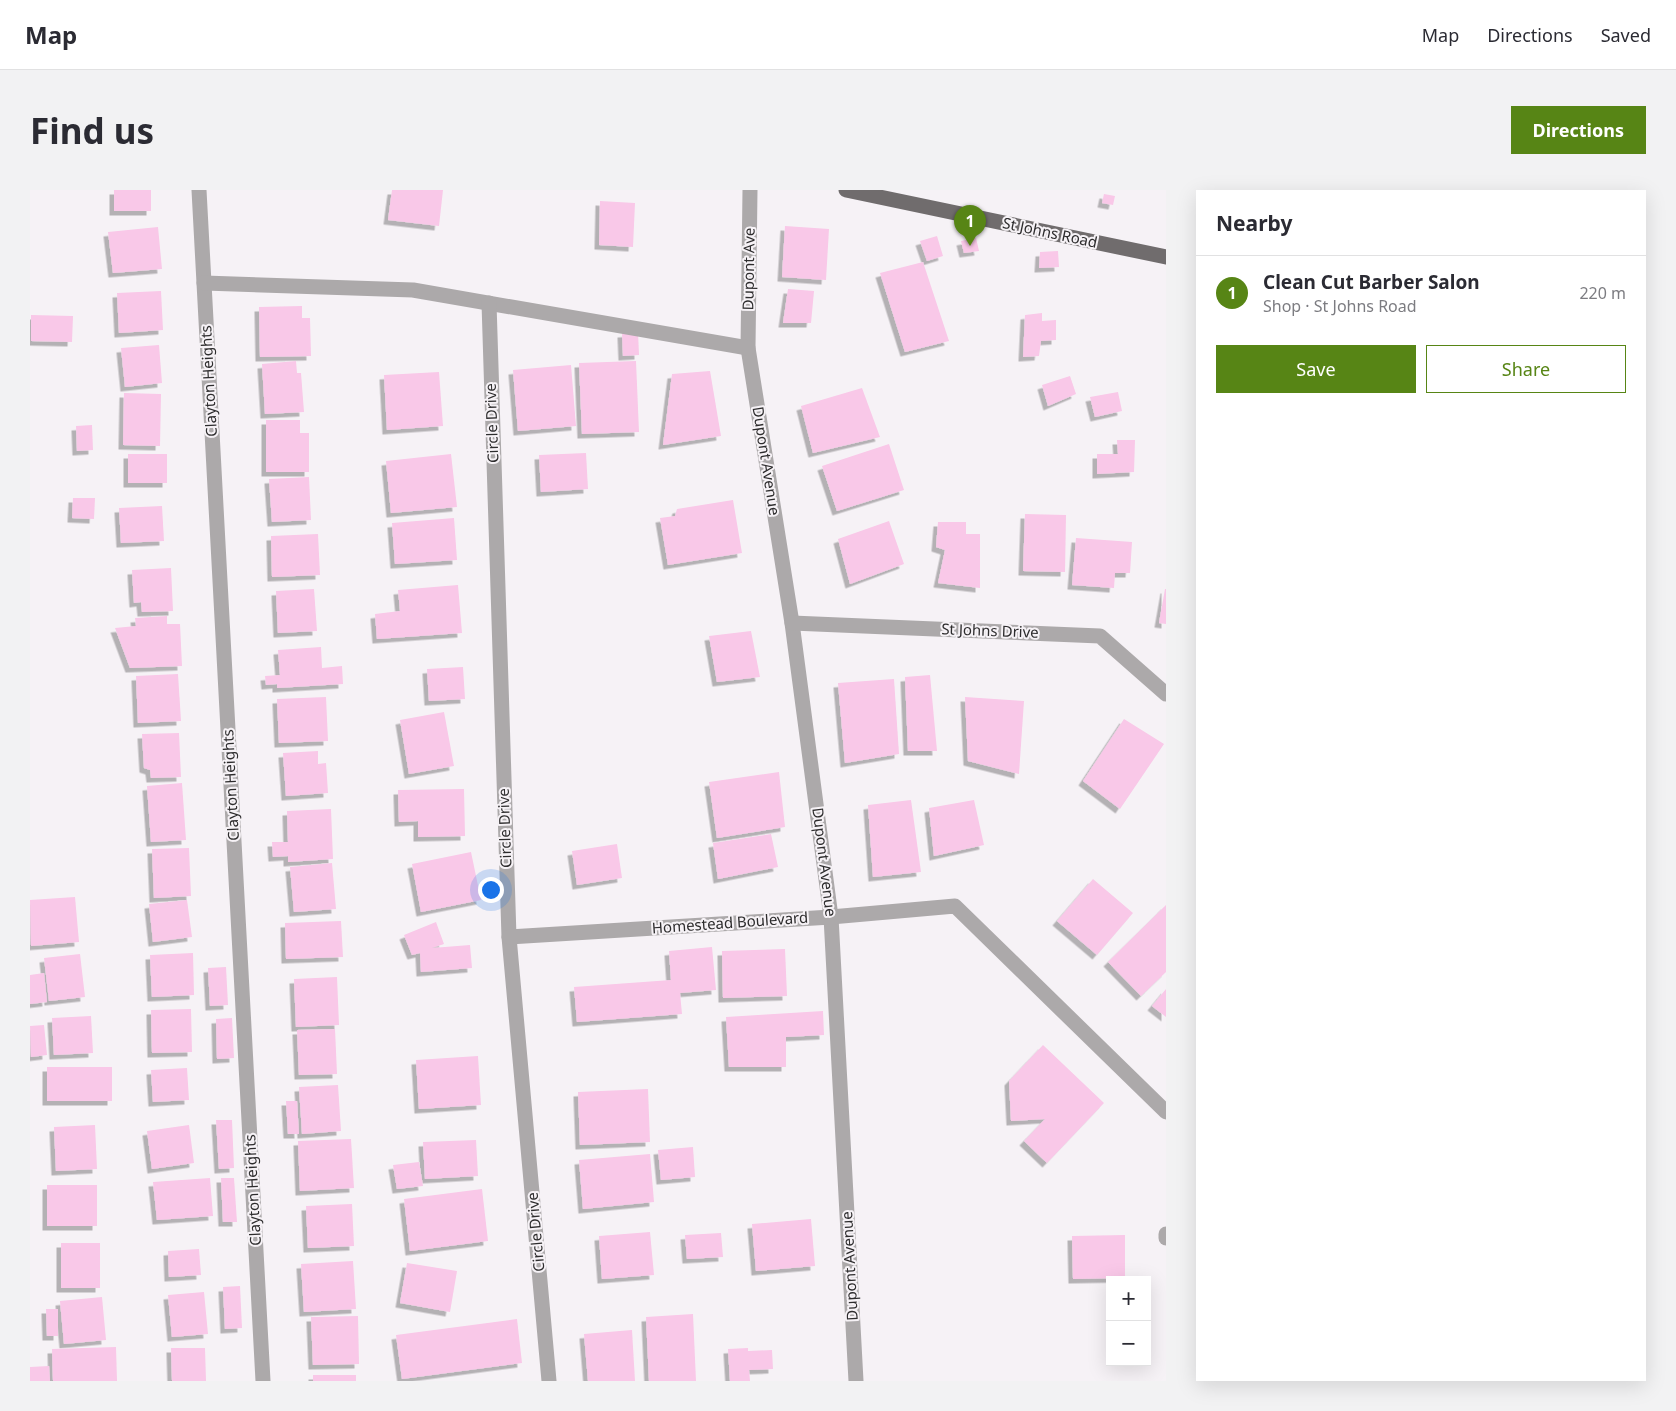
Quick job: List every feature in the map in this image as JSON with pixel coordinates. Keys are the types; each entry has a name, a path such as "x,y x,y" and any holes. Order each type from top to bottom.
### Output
{"main road":[{"name":"St Johns Road","path":"846,190 1166,257"}],"street":[{"name":"Clayton Heights","path":"199,190 263,1381"},
{"name":"Dupont Ave","path":"748,348 750,190"},
{"path":"204,283 413,290 748,348"},
{"name":"Circle Drive","path":"488,303 509,937 549,1381"},
{"name":"Dupont Avenue","path":"748,348 792,623 831,917 856,1381"},
{"name":"St Johns Drive","path":"792,623 1100,636 1166,694"},
{"name":"Homestead Boulevard","path":"509,937 831,917 955,906 1166,1112"}],"building":[{"path":"114,190 151,190 151,211 114,211"},
{"path":"392,190 443,190 439,226 388,220"},
{"path":"1104,194 1115,196 1113,205 1102,203"},
{"path":"600,201 635,203 633,247 599,245"},
{"path":"785,226 829,229 826,280 782,277"},
{"path":"158,227 162,269 113,273 108,232"},
{"path":"937,236 943,256 927,261 920,241"},
{"path":"976,238 979,251 964,253 961,241"},
{"path":"1058,251 1059,267 1039,268 1040,252"},
{"path":"923,262 949,341 905,352 880,273"},
{"path":"788,289 814,291 811,323 783,323"},
{"path":"161,291 163,330 119,333 117,293"},
{"path":"302,306 302,318 310,318 311,356 260,357 259,307"},
{"path":"1042,313 1042,321 1056,320 1056,340 1041,341 1039,356 1023,357 1025,315"},
{"path":"31,315 73,316 72,342 31,341"},
{"path":"638,332 639,355 623,356 622,333"},
{"path":"159,345 162,383 125,387 121,348"},
{"path":"296,361 297,373 301,373 304,412 265,414 262,364"},
{"path":"636,361 639,432 582,434 579,363"},
{"path":"571,365 576,426 518,431 513,370"},
{"path":"710,371 721,436 663,445 672,374"},
{"path":"439,372 443,426 387,430 384,375"},
{"path":"1070,376 1076,394 1048,406 1042,385"},
{"path":"862,388 880,437 813,453 801,406"},
{"path":"1118,392 1122,411 1095,417 1090,397"},
{"path":"124,393 161,394 160,446 123,445"},
{"path":"266,420 300,420 300,433 309,433 309,472 266,472"},
{"path":"92,425 93,450 77,451 76,426"},
{"path":"1117,440 1135,440 1134,472 1097,474 1097,454 1118,454"},
{"path":"889,444 904,490 837,511 822,466"},
{"path":"586,453 588,489 541,492 539,455"},
{"path":"128,454 167,454 167,483 128,483"},
{"path":"451,454 457,507 391,513 386,461"},
{"path":"309,477 311,520 272,522 269,479"},
{"path":"73,498 95,498 94,519 72,518"},
{"path":"733,500 742,553 668,565 660,518 675,516 677,509"},
{"path":"162,506 164,541 121,543 119,508"},
{"path":"1025,514 1066,515 1065,572 1023,571"},
{"path":"454,518 457,560 395,564 392,523"},
{"path":"889,521 904,564 850,584 838,539"},
{"path":"938,522 966,522 966,534 980,534 980,588 938,583 945,550 936,547"},
{"path":"318,534 320,575 272,577 271,536"},
{"path":"1076,538 1132,542 1130,573 1115,573 1114,588 1072,585"},
{"path":"171,568 173,611 142,612 141,602 134,603 132,570"},
{"path":"458,585 462,633 377,639 375,614 400,611 398,590"},
{"path":"314,589 317,631 278,633 276,591"},
{"path":"1166,589 1166,624 1159,623"},
{"path":"167,616 167,624 180,624 182,666 130,668 115,628 136,626 135,618"},
{"path":"751,631 760,677 717,682 709,636"},
{"path":"321,647 322,668 342,666 343,684 277,688 277,684 266,685 265,676 280,675 278,650"},
{"path":"463,667 465,699 429,701 427,669"},
{"path":"178,674 181,721 138,723 136,676"},
{"path":"930,675 937,751 908,751 905,677"},
{"path":"894,679 899,754 845,763 838,683"},
{"path":"326,697 328,741 279,743 277,699"},
{"path":"965,697 1024,701 1019,774 968,761"},
{"path":"444,712 454,766 409,774 400,720"},
{"path":"1124,719 1164,744 1120,809 1083,781"},
{"path":"179,733 181,777 151,778 150,770 144,768 142,734"},
{"path":"318,751 318,764 326,763 328,793 286,796 283,753"},
{"path":"779,772 785,827 717,838 709,782"},
{"path":"182,783 186,840 151,842 147,786"},
{"path":"464,789 465,836 418,837 418,821 399,822 398,790"},
{"path":"911,800 921,872 873,877 868,805"},
{"path":"974,800 984,845 934,856 929,808"},
{"path":"331,809 333,859 288,862 288,856 273,857 272,842 288,842 287,811"},
{"path":"771,834 778,867 718,879 713,843"},
{"path":"617,844 622,878 577,885 572,851"},
{"path":"189,848 191,896 154,898 152,849"},
{"path":"471,852 481,900 421,912 412,864"},
{"path":"332,863 336,909 294,912 290,867"},
{"path":"1093,879 1133,913 1097,955 1057,921"},
{"path":"75,897 79,942 31,946 30,900"},
{"path":"187,900 192,937 153,942 149,904"},
{"path":"1166,905 1166,972 1141,996 1108,962"},
{"path":"341,921 343,957 286,959 285,923"},
{"path":"436,922 444,944 432,948 470,945 472,968 421,972 420,953 412,955 404,935"},
{"path":"712,947 716,990 680,993 682,1014 577,1022 574,987 671,980 669,951"},
{"path":"785,949 787,996 723,998 722,951"},
{"path":"193,953 194,995 152,997 150,955"},
{"path":"80,954 85,997 49,1001 44,958"},
{"path":"226,967 228,1005 210,1006 208,968"},
{"path":"44,973 47,1002 30,1004 30,975"},
{"path":"337,977 339,1025 296,1027 294,979"},
{"path":"1166,989 1166,1017 1152,1006"},
{"path":"191,1009 192,1052 152,1053 151,1010"},
{"path":"823,1011 824,1035 786,1037 786,1067 729,1067 726,1017"},
{"path":"91,1016 93,1053 54,1055 52,1018"},
{"path":"232,1018 234,1058 217,1059 216,1019"},
{"path":"44,1025 47,1055 31,1057 30,1026"},
{"path":"335,1029 337,1074 299,1075 297,1030"},
{"path":"1043,1045 1104,1103 1047,1163 1024,1141 1045,1119 1011,1121 1009,1081"},
{"path":"478,1056 481,1105 419,1109 416,1060"},
{"path":"47,1067 112,1067 112,1101 47,1101"},
{"path":"187,1068 189,1100 153,1102 151,1070"},
{"path":"338,1085 341,1131 302,1134 299,1087"},
{"path":"648,1089 650,1142 580,1145 578,1092"},
{"path":"286,1101 297,1101 299,1134 288,1134"},
{"path":"216,1120 232,1120 234,1168 219,1169"},
{"path":"95,1125 97,1169 56,1171 54,1127"},
{"path":"189,1125 194,1163 152,1169 147,1131"},
{"path":"351,1139 354,1188 300,1191 298,1141"},
{"path":"476,1140 478,1176 425,1179 423,1142"},
{"path":"693,1147 695,1177 661,1180 658,1150"},
{"path":"650,1154 654,1202 583,1209 579,1160"},
{"path":"419,1162 423,1186 397,1189 393,1165"},
{"path":"210,1178 213,1216 157,1220 153,1182"},
{"path":"221,1178 234,1178 237,1222 223,1222"},
{"path":"47,1185 97,1185 97,1226 47,1226"},
{"path":"482,1189 488,1241 410,1251 404,1199"},
{"path":"352,1204 354,1246 308,1248 306,1206"},
{"path":"811,1219 815,1266 756,1271 752,1224"},
{"path":"650,1232 654,1275 602,1279 599,1236"},
{"path":"721,1233 723,1257 687,1259 685,1235"},
{"path":"1125,1235 1125,1276 1073,1279 1072,1236"},
{"path":"61,1243 100,1243 100,1288 61,1288"},
{"path":"199,1249 201,1275 169,1277 168,1251"},
{"path":"353,1261 356,1309 304,1312 301,1264"},
{"path":"407,1263 457,1271 450,1312 400,1303"},
{"path":"240,1286 242,1328 225,1329 223,1287"},
{"path":"204,1292 208,1334 172,1337 168,1295"},
{"path":"102,1297 106,1340 64,1344 60,1301"},
{"path":"46,1309 58,1309 58,1336 47,1336"},
{"path":"693,1314 696,1381 649,1381 646,1317"},
{"path":"358,1316 359,1364 313,1365 311,1317"},
{"path":"517,1319 522,1363 402,1379 396,1335"},
{"path":"632,1330 635,1381 588,1381 584,1334"},
{"path":"116,1347 117,1381 53,1381 52,1349"},
{"path":"171,1348 205,1348 206,1381 172,1381"},
{"path":"748,1348 748,1351 772,1350 773,1369 749,1370 750,1381 730,1381 728,1349"},
{"path":"49,1366 50,1381 30,1381 30,1367"},
{"path":"313,1375 356,1375 356,1381 313,1381"}],"place":[{"name":"Clean Cut Barber Salon","path":"970,246"}]}
